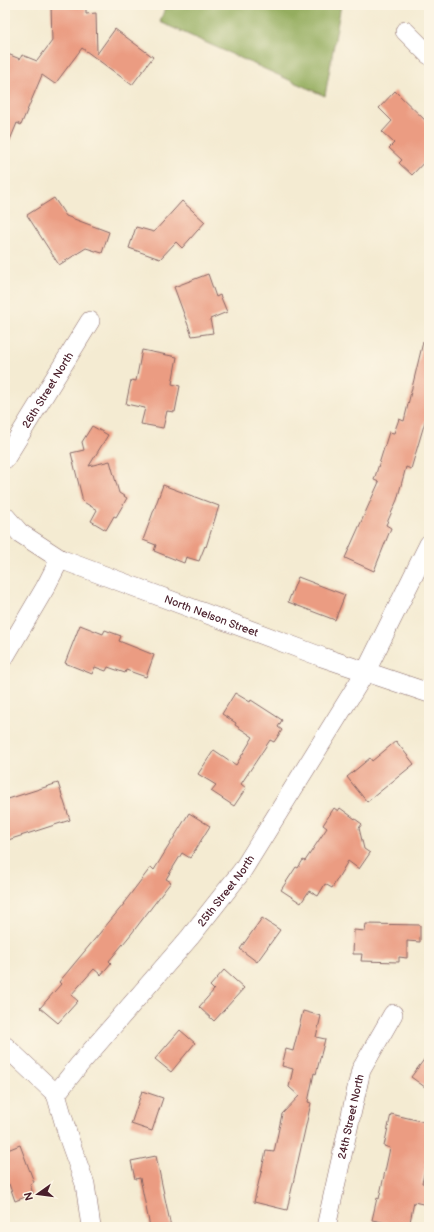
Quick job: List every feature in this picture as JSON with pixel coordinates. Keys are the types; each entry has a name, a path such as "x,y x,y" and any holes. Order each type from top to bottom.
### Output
{"street":[{"path":"406,31 429,55"},
{"name":"26th Street North","path":"5,459 90,321"},
{"name":"North Nelson Street","path":"5,516 20,534 60,559 322,657 429,693"},
{"name":"25th Street North","path":"56,1094 79,1065 190,937 242,871 366,671 429,544"},
{"path":"5,656 46,588 60,559"},
{"name":"24th Street North","path":"326,1227 361,1070 394,1014"},
{"path":"5,1046 56,1094 85,1184 91,1227"}],"green space":[{"path":"166,5 341,5 325,96 160,22"}],"building":[{"path":"51,5 86,5 86,14 96,13 97,54 115,29 153,57 132,85 82,48 55,84 42,75 21,125 17,123 5,152 5,53 20,59 22,55 37,61 52,41"},
{"path":"395,91 429,124 429,157 412,175 399,163 402,160 389,148 394,143 382,132 392,121 379,108"},
{"path":"54,198 66,216 109,232 102,253 86,248 59,265 27,215"},
{"path":"182,201 205,222 182,248 176,242 160,259 129,248 136,227 154,232"},
{"path":"208,274 216,297 220,295 227,312 210,319 213,333 192,336 174,287"},
{"path":"423,342 429,343 429,408 411,469 406,467 397,500 386,525 391,528 374,571 345,558 379,482 374,480 389,432 394,433 399,419 404,421"},
{"path":"142,350 177,357 172,384 180,386 175,412 167,411 163,428 141,424 145,408 126,404 131,380 136,381"},
{"path":"92,426 108,435 89,466 110,461 119,493 127,498 116,517 114,516 106,530 91,521 97,510 82,501 71,453 84,450 82,442"},
{"path":"163,485 219,506 206,547 205,546 199,561 186,557 184,563 154,551 156,545 143,540"},
{"path":"298,577 345,595 335,620 288,602"},
{"path":"80,625 103,634 105,630 121,636 119,641 154,655 146,677 126,670 125,673 108,667 106,671 95,667 92,674 65,663"},
{"path":"235,693 250,702 251,700 282,720 278,727 282,730 274,742 270,740 241,784 246,788 234,806 211,791 216,785 198,774 214,750 236,765 253,737 222,714"},
{"path":"396,741 414,764 367,802 347,777 370,758 372,761"},
{"path":"58,783 70,820 5,841 5,800"},
{"path":"334,808 338,811 340,808 362,824 359,828 364,849 370,853 359,869 348,861 332,888 325,884 318,896 309,891 301,903 281,890 296,867 298,868 303,860 305,861 327,828 323,825"},
{"path":"189,813 210,826 190,858 182,853 166,879 171,882 109,961 111,963 101,975 94,969 71,995 78,1001 58,1023 40,1008 61,984 59,982 124,904 151,867 154,870"},
{"path":"262,918 280,930 257,962 240,949"},
{"path":"366,924 420,925 420,942 407,941 407,958 399,957 399,962 361,961 362,954 353,954 354,930 365,931"},
{"path":"224,970 244,988 214,1021 199,1007 214,990 210,986"},
{"path":"303,1011 321,1016 316,1037 325,1039 316,1074 314,1073 308,1102 311,1103 287,1210 254,1202 266,1151 274,1152 282,1114 299,1096 289,1087 293,1069 282,1066 286,1049 293,1051"},
{"path":"180,1030 195,1043 171,1072 155,1059"},
{"path":"429,1053 429,1090 411,1077"},
{"path":"142,1091 163,1098 152,1131 131,1124"},
{"path":"391,1114 429,1123 429,1151 422,1183 429,1184 429,1195 427,1205 414,1202 409,1227 372,1220 377,1198 379,1199 390,1148 384,1146"},
{"path":"20,1145 34,1182 30,1184 33,1194 15,1201 9,1184 5,1185 5,1151"},
{"path":"156,1156 171,1227 150,1227 140,1178 135,1179 131,1161"}]}
